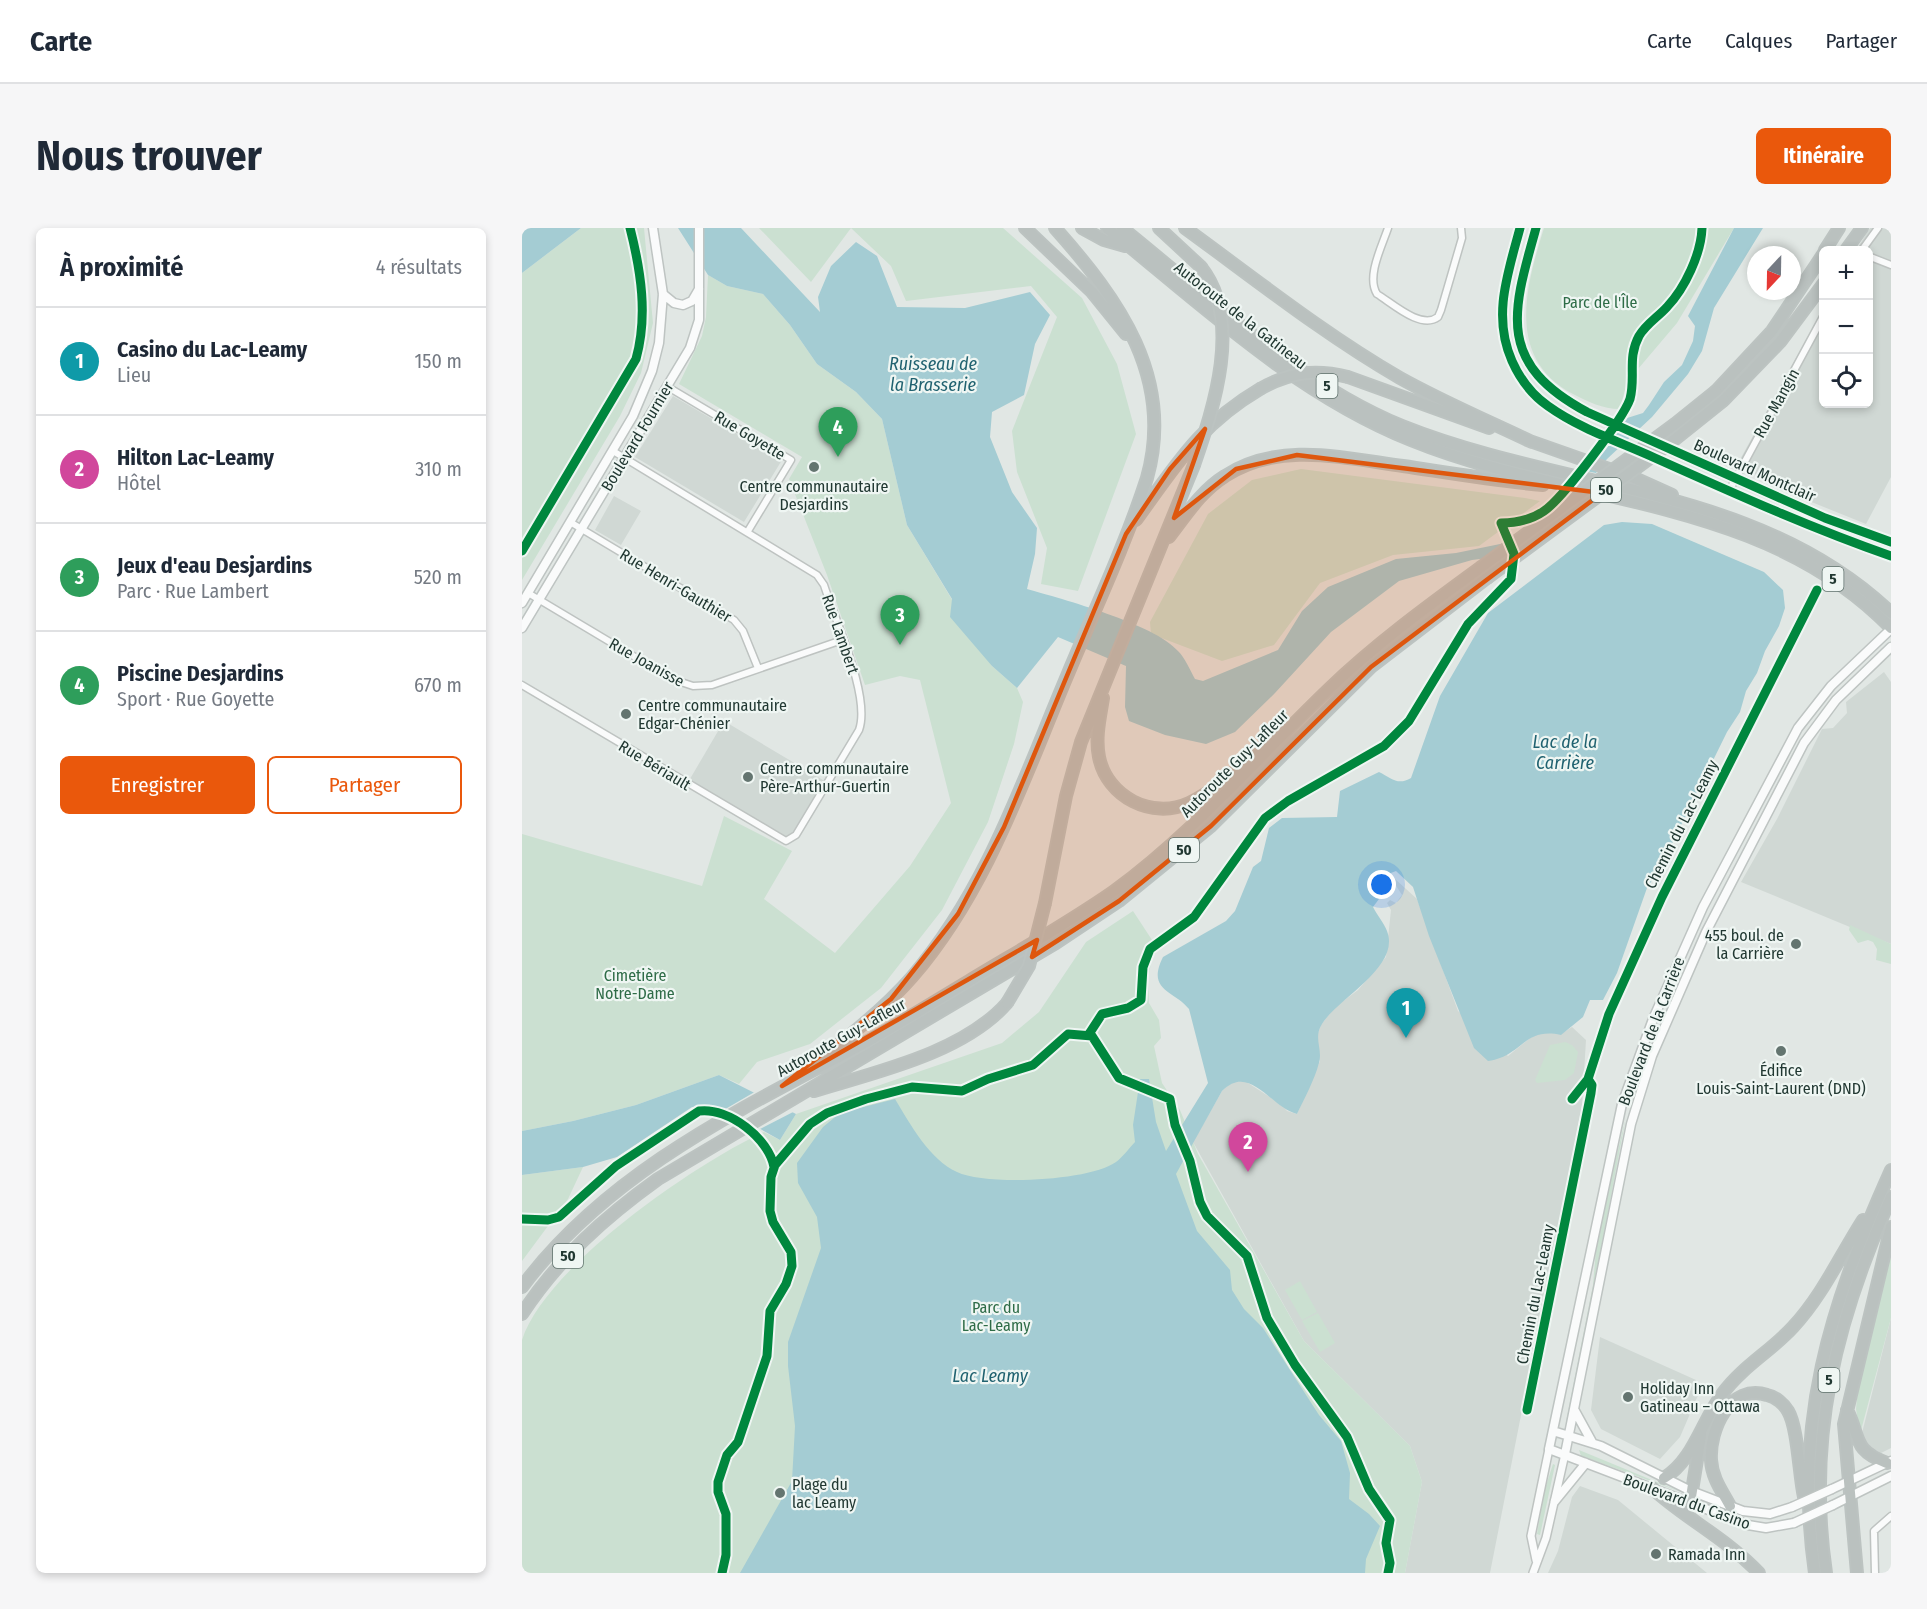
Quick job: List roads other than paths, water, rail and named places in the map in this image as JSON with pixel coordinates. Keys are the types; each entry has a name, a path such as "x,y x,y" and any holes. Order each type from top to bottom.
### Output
{"highway":[{"path":"1025,228 1092,292 1141,354"},
{"path":"782,1086 848,1037 891,999 916,972 954,921 1001,833 1126,534 1147,478 1155,436 1152,391 1141,354 1124,316 1055,228"},
{"path":"1082,228 1104,240 1132,248"},
{"name":"Autoroute de la Gatineau","path":"1107,228 1302,381 1368,421 1453,455 1566,479 1606,484 1699,508 1760,529 1817,556 1855,582 1891,613"},
{"name":"Autoroute de la Gatineau","path":"1122,228 1269,345 1316,379 1360,406 1424,434 1566,479 1576,487 1707,521 1782,550 1845,587 1888,631"},
{"path":"802,1095 910,1060 951,1043 979,1028 1007,1003 1029,966 1045,903 1073,768 1106,678 1194,465 1213,399 1223,326 1217,292 1201,267 1159,228"},
{"path":"1185,228 1310,320 1377,364 1441,399 1532,442"},
{"name":"Autoroute Guy-Lafleur","path":"1828,246 1839,228"},
{"path":"1849,246 1862,228"},
{"name":"Autoroute Guy-Lafleur","path":"522,1287 556,1245 597,1206 658,1161 782,1086 862,1044 1057,929 1125,882 1210,810 1320,698 1386,638 1675,424 1716,391 1766,338 1819,259"},
{"name":"Autoroute Guy-Lafleur","path":"522,1314 564,1259 610,1215 666,1174 1062,940 1145,882 1219,819 1371,667 1724,400 1780,342 1819,290"},
{"path":"1126,534 1170,469 1194,441 1222,415 1260,389 1285,376 1303,372 1325,372 1348,377 1448,415 1617,472 1699,508"},
{"path":"1160,549 1198,499 1213,484 1242,466 1265,459 1297,455 1325,456 1507,482 1576,487"},
{"path":"1106,678 1097,736 1101,767 1109,782 1122,795 1140,805 1158,809 1182,805 1205,793 1320,698"},
{"name":"5","path":"1815,1573 1809,1522 1811,1431 1824,1350 1849,1269 1891,1170"},
{"path":"1664,1478 1680,1466 1714,1405 1732,1382 1783,1338 1808,1310 1883,1187"},
{"name":"5","path":"1826,1573 1819,1489 1822,1432 1828,1386 1850,1297 1891,1197"},
{"path":"1857,1573 1844,1442 1847,1410 1891,1227"},
{"path":"1730,1506 1712,1470 1711,1453 1714,1435 1720,1419 1731,1403 1748,1394 1763,1394 1782,1404 1791,1418 1809,1522"},
{"path":"1847,1410 1862,1449 1872,1457 1889,1462"},
{"path":"1690,1503 1703,1426"},
{"path":"1652,1488 1679,1512 1729,1545 1759,1573"}],"main road":[{"name":"Boulevard Fournier","path":"522,603 613,451 641,400 652,372 659,343 663,294 653,228"},
{"name":"Boulevard Fournier","path":"522,628 668,387 694,337 699,320 699,228"},
{"name":"Boulevard Montclair","path":"1520,228 1502,297 1502,326 1507,349 1521,378 1540,400 1561,415 1641,452 1729,491 1891,556"},
{"name":"Boulevard Montclair","path":"1536,228 1517,298 1517,331 1523,351 1538,375 1551,390 1608,422 1836,522 1891,542"},
{"path":"663,294 674,303 683,305 692,301 700,288"},
{"name":"Boulevard de la Carrière","path":"1549,1449 1622,1104 1649,1029 1697,920 1798,728 1826,692 1888,631"},
{"name":"Boulevard de la Carrière","path":"1565,1454 1631,1124 1655,1049 1710,923 1808,737 1836,700 1891,647"},
{"path":"1575,1411 1593,1443"},
{"name":"Boulevard du Casino","path":"1553,1431 1593,1443 1691,1491 1760,1515 1792,1508 1889,1462"},
{"name":"Boulevard du Casino","path":"1549,1449 1752,1526 1771,1528 1794,1523 1891,1476"},
{"path":"1555,1501 1586,1463"}],"street":[{"path":"1388,228 1373,279 1374,289 1417,318 1428,321 1438,317 1441,310 1462,238 1461,228"},
{"path":"1865,246 1878,228"},
{"path":"1873,258 1891,265"},
{"name":"Rue Mangin","path":"1729,491 1819,324"},
{"name":"Rue Goyette","path":"668,387 792,460 748,531"},
{"name":"Rue Lambert","path":"613,451 817,574 824,585 862,697 861,724 802,825 789,840"},
{"name":"Rue Henri-Gauthier","path":"570,522 734,620 743,631 758,668"},
{"name":"Rue Joanisse","path":"528,593 686,684 712,685 842,640"},
{"name":"Rue Bériault","path":"522,685 778,838 789,840"},
{"name":"Boulevard de la Carrière","path":"1536,1560 1531,1536 1549,1449"},
{"name":"Boulevard de la Carrière","path":"1533,1573 1546,1538 1565,1454"},
{"path":"1875,1573 1874,1531 1878,1525 1891,1516"}],"water":[{"path":"522,228 581,228 522,273"},
{"name":"Ruisseau de la Brasserie","path":"678,228 741,228 820,312 818,297 831,266 856,242 877,256 897,307 965,308 1030,292 1050,315 1035,344 1024,395 992,412 990,437 1012,492 1037,528 1035,554 1027,589 1107,614 1150,631 1178,651 1195,679 1203,681 1278,650 1302,611 1328,587 1396,559 1456,553 1505,543 1562,500 1624,419 1643,413 1664,382 1682,365 1693,341 1695,326 1688,316 1734,228 1763,228 1752,246 1747,246 1747,254 1714,308 1702,351 1688,374 1652,417 1607,459 1567,511 1503,556 1472,560 1399,581 1331,632 1275,693 1235,732 1206,744 1165,735 1129,721 1125,707 1126,666 1058,637 1017,688 992,666 950,617 952,599 907,525 882,419 856,392 817,364 790,325 763,294 727,286 708,275"},
{"path":"1622,522 1652,524 1764,572 1783,590 1785,608 1757,673 1746,691 1740,712 1727,732 1661,866 1647,888 1617,973 1603,1000 1590,1000 1583,1017 1561,1035 1538,1035 1530,1038 1509,1054 1488,1061 1474,1048 1429,936 1413,887 1396,871 1388,874 1378,891 1379,899 1373,907 1387,931 1389,944 1385,957 1366,981 1330,1014 1319,1029 1319,1063 1297,1114 1287,1110 1251,1084 1242,1082 1232,1084 1222,1091 1176,1174 1197,1231 1230,1270 1232,1290 1244,1309 1263,1328 1319,1415 1341,1441 1350,1473 1349,1499 1369,1514 1380,1526 1366,1559 1365,1573 740,1573 792,1481 795,1426 788,1366 788,1342 821,1248 817,1217 798,1183 797,1163 823,1127 840,1113 895,1099 929,1150 957,1172 990,1179 1013,1180 1084,1174 1116,1162 1135,1142 1133,1125 1140,1079 1149,1079 1156,1122 1166,1151 1208,1083 1189,1009 1160,983 1159,968 1163,957 1226,921 1235,911 1253,867 1261,861 1269,828 1282,818 1337,817 1340,791 1379,772 1398,781 1411,778 1440,696 1488,613 1604,525"},
{"path":"719,1075 796,1114 780,1140 723,1108 692,1107 617,1157 583,1167 522,1175 522,1131 636,1105"}],"place":[{"name":"Piscine Desjardins","path":"838,457"},
{"name":"Centre communautaire Desjardins","path":"814,467"},
{"name":"Jeux d'eau Desjardins","path":"900,645"},
{"name":"Centre communautaire Edgar-Chénier","path":"626,714"},
{"name":"Centre communautaire Père-Arthur-Guertin","path":"748,777"},
{"name":"455 boul. de la Carrière","path":"1796,944"},
{"name":"Casino du Lac-Leamy","path":"1406,1038"},
{"name":"Édifice Louis-Saint-Laurent (DND)","path":"1781,1051"},
{"name":"Hilton Lac-Leamy","path":"1248,1172"},
{"name":"Holiday Inn Gatineau – Ottawa","path":"1628,1397"},
{"name":"Plage du lac Leamy","path":"780,1493"},
{"name":"Ramada Inn","path":"1656,1554"}],"park label":[{"name":"Parc de l'Île","path":"1600,302"},
{"name":"Cimetière Notre-Dame","path":"635,984"},
{"name":"Parc du Lac-Leamy","path":"996,1316"}],"water label":[{"name":"Lac de la Carrière","path":"1565,752"},
{"name":"Lac Leamy","path":"990,1376"}]}
